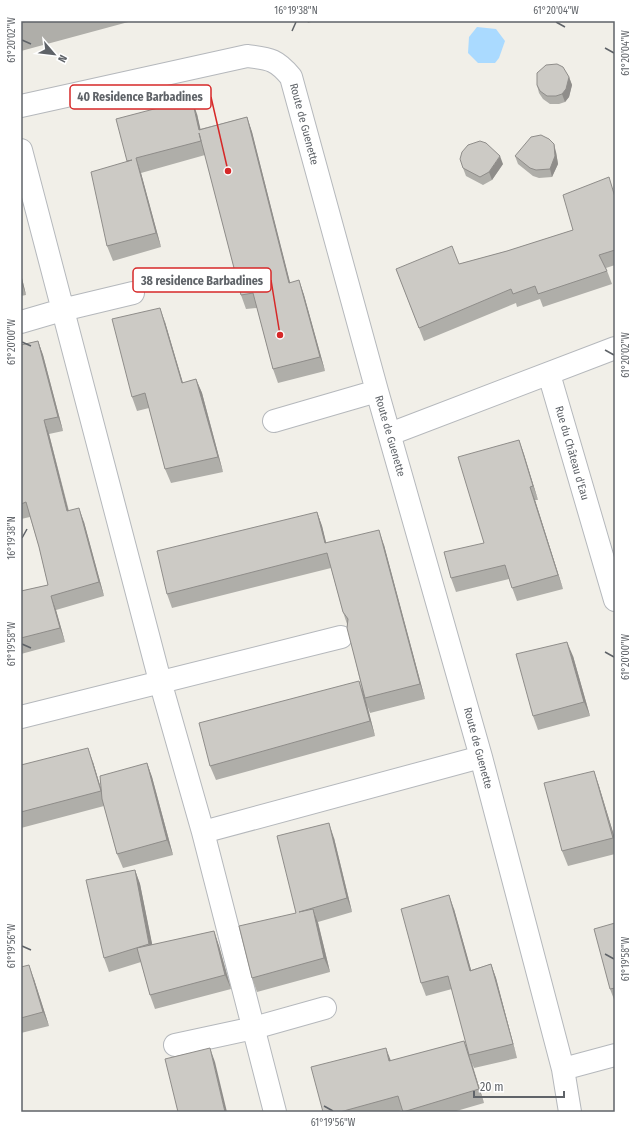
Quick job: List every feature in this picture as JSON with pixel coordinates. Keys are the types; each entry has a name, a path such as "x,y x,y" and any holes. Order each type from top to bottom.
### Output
{"street":[{"name":"Route de Guenette","path":"21,106 247,56 264,58 280,63 291,77 377,391 481,757 563,1069 570,1112"},
{"path":"21,150 160,681 203,832 275,1112"},
{"path":"21,322 62,310 133,293"},
{"path":"390,434 615,348"},
{"name":"Rue du Château d'Eau","path":"549,374 615,600"},
{"path":"274,421 377,391"},
{"path":"21,717 160,681 341,637"},
{"path":"203,832 481,757"},
{"path":"176,1045 254,1028 325,1008"},
{"path":"563,1069 615,1055"}],"water":[{"path":"477,27 496,29 505,41 499,58 495,63 478,63 468,53 469,37"}],"building":[{"path":"557,64 563,67 569,77 566,89 562,94 547,96 540,91 537,85 537,73 546,65"},
{"path":"192,99 199,130 247,117 289,283 299,280 320,357 273,369 253,293 241,295 199,133 201,141 136,158 156,233 107,246 91,172 132,160 127,161 116,119"},
{"path":"541,135 549,139 554,144 555,156 550,169 536,170 530,168 515,156 531,137"},
{"path":"480,141 486,143 500,156 489,172 480,177 463,168 460,159 462,152 468,145"},
{"path":"609,177 615,197 615,250 599,255 607,271 538,294 535,286 513,294 511,289 419,328 396,269 452,246 459,264 507,251 573,230 563,195"},
{"path":"160,308 182,383 196,379 218,457 165,469 145,393 132,397 112,319"},
{"path":"38,341 58,417 44,420 67,511 79,508 99,582 51,596 60,628 21,638 21,591 48,585 26,502 21,504 21,345"},
{"path":"519,440 533,486 530,487 558,575 512,588 505,565 451,578 444,552 484,543 458,457"},
{"path":"317,512 325,543 379,530 420,684 365,698 347,628 348,619 343,612 327,553 167,594 157,551"},
{"path":"567,642 584,702 533,716 516,654"},
{"path":"359,681 370,721 210,766 199,723"},
{"path":"88,748 101,791 21,812 21,765"},
{"path":"147,763 167,840 117,854 102,799 100,776"},
{"path":"594,771 613,838 562,851 544,783"},
{"path":"329,823 347,898 299,912 313,909 324,958 252,978 239,926 296,913 277,836"},
{"path":"135,870 149,944 104,958 86,880"},
{"path":"449,895 470,971 491,964 513,1044 469,1055 448,976 421,983 401,909"},
{"path":"615,923 615,988 610,989 594,929"},
{"path":"214,931 225,975 150,995 137,948"},
{"path":"29,965 43,1012 21,1018 21,967"},
{"path":"464,1041 479,1089 403,1112 398,1096 340,1112 323,1112 311,1067 386,1048 389,1061"},
{"path":"210,1048 225,1112 178,1112 165,1059"}],"place":[{"name":"40 Residence Barbadines","path":"228,171"},
{"name":"38 residence Barbadines","path":"280,335"}]}
